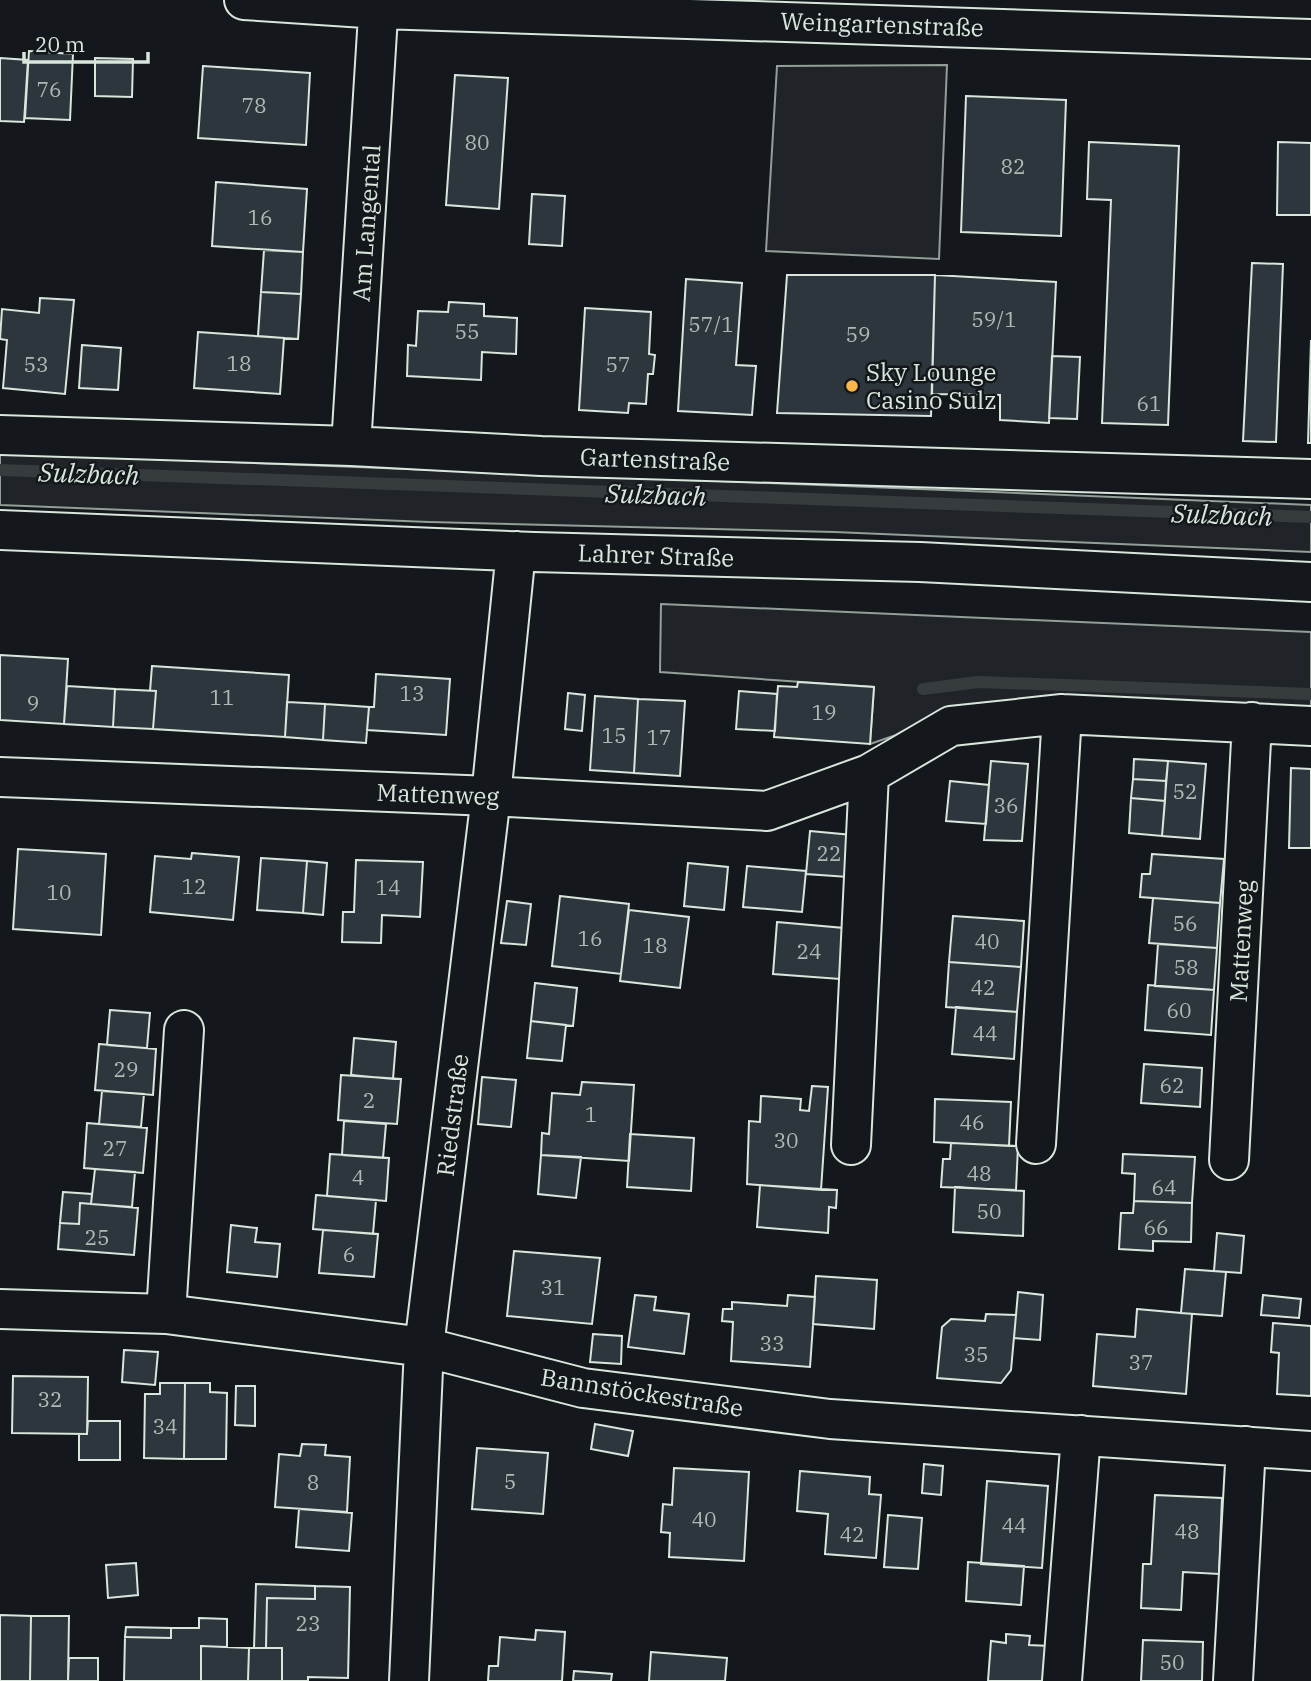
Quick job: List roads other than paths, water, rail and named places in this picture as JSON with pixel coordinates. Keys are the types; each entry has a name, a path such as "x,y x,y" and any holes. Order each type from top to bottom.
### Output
{"street":[{"name":"Weingartenstraße","path":"244,0 1311,39"},
{"name":"Am Langental","path":"351,446 380,5"},
{"name":"Gartenstraße","path":"0,435 351,446 555,457 1311,479"},
{"name":"Lahrer Straße","path":"0,530 516,551 920,562 1311,582"},
{"name":"Riedstraße","path":"409,1681 424,1347 491,796 516,551"},
{"name":"Mattenweg","path":"0,777 491,796 767,811 869,774 951,726 1062,714 1311,726"},
{"path":"1036,1144 1062,714"},
{"name":"Mattenweg","path":"1229,1160 1252,722"},
{"path":"851,1146 869,774"},
{"path":"166,1314 184,1030"},
{"name":"Bannstöckestraße","path":"0,1309 166,1314 424,1347 583,1388 830,1419 1311,1451"},
{"path":"1062,1681 1081,1435"},
{"path":"1233,1681 1246,1446"}],"waterway":[{"name":"Sulzbach","path":"0,470 1311,517"},
{"path":"923,689 978,682 1311,694"}],"place":[{"name":"Sky Lounge Casino Sulz","path":"852,386"}]}
